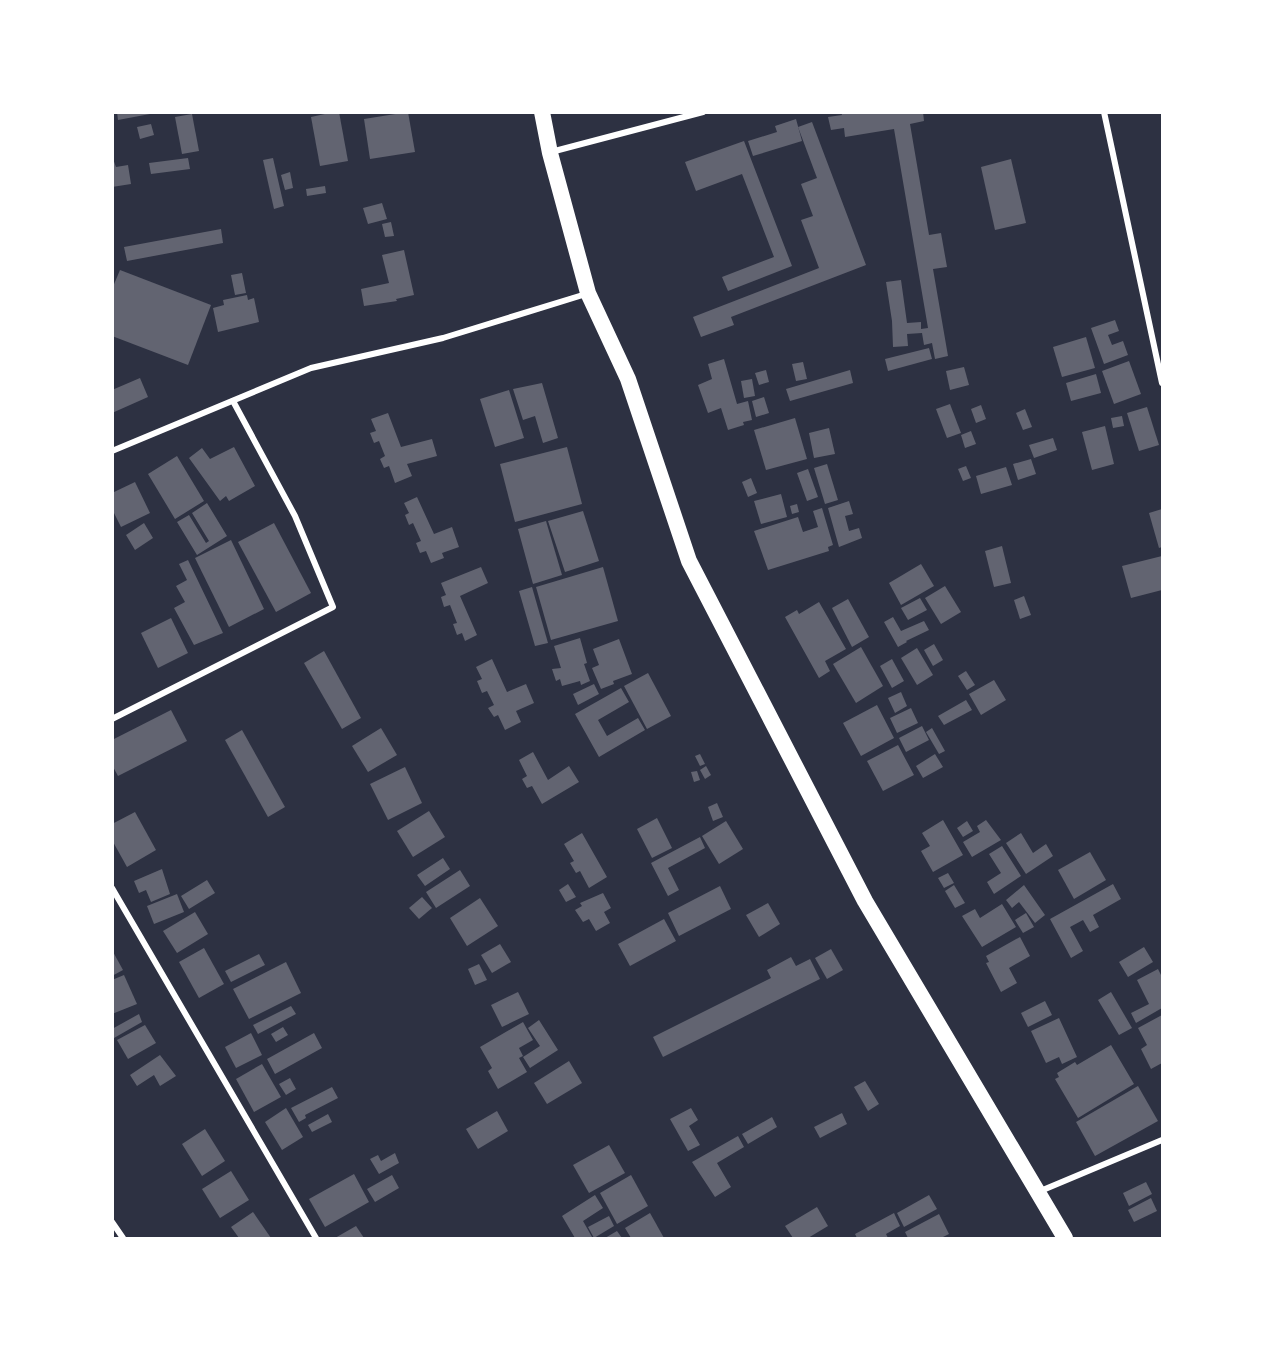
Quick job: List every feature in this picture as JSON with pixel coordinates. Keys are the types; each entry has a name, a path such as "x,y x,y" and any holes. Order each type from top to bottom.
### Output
{"highway":[{"path":"542,112 550,153 588,293 628,379 689,561 865,902 1065,1239"}],"street":[{"path":"550,153 703,112"},
{"path":"1104,112 1162,383"},
{"path":"112,451 311,368 443,338 588,293"},
{"path":"112,719 333,607 295,516 233,401"},
{"path":"112,888 316,1239"},
{"path":"1038,1192 1162,1140"},
{"path":"112,1222 123,1239"}],"building":[{"path":"117,112 149,112 150,114 118,120"},
{"path":"339,112 348,161 320,166 311,117"},
{"path":"408,112 415,152 370,159 364,119"},
{"path":"841,112 923,112 924,121 910,124 929,235 941,233 947,267 933,269 948,356 935,359 932,343 924,345 922,333 907,334 908,346 893,347 886,282 901,280 907,323 921,322 921,329 928,328 894,129 845,137 844,128 831,130 828,117 842,115"},
{"path":"192,114 199,151 182,154 175,117"},
{"path":"796,119 802,141 753,156 748,141 777,132 775,126"},
{"path":"812,122 866,265 731,317 734,325 701,337 693,317 819,268 801,220 813,216 801,184 817,178 798,127"},
{"path":"151,124 154,135 140,139 137,127"},
{"path":"744,141 792,266 728,291 722,277 774,257 742,174 696,191 685,162"},
{"path":"112,156 116,167 128,165 131,184 112,187"},
{"path":"188,158 190,169 151,174 149,163"},
{"path":"273,158 284,206 274,209 263,160"},
{"path":"1011,159 1026,223 995,230 981,167"},
{"path":"290,172 293,188 285,190 281,175"},
{"path":"325,186 326,193 307,196 306,189"},
{"path":"382,203 387,219 368,224 363,208"},
{"path":"391,222 394,236 385,237 382,224"},
{"path":"221,229 223,243 127,261 124,247"},
{"path":"404,250 414,295 396,299 397,301 364,306 361,289 389,283 382,255"},
{"path":"120,270 211,305 188,365 112,336 112,289"},
{"path":"242,273 246,293 235,295 231,275"},
{"path":"247,295 248,300 254,298 259,322 218,332 213,308 224,305 223,300"},
{"path":"1115,320 1119,331 1108,335 1112,345 1123,341 1128,355 1104,364 1091,328"},
{"path":"1086,337 1095,368 1062,377 1053,347"},
{"path":"929,348 932,359 888,371 885,359"},
{"path":"724,359 737,404 748,401 752,420 728,430 721,408 708,413 698,385 712,379 708,364"},
{"path":"1129,361 1141,394 1114,404 1102,371"},
{"path":"803,362 807,379 796,381 792,364"},
{"path":"964,367 969,385 950,390 946,371"},
{"path":"766,370 769,382 759,385 755,373"},
{"path":"850,370 853,383 790,401 786,389"},
{"path":"1096,374 1101,393 1071,401 1066,383"},
{"path":"140,378 148,397 112,413 112,390"},
{"path":"752,379 755,396 744,398 741,381"},
{"path":"542,383 558,438 543,443 535,416 523,420 513,389"},
{"path":"509,390 524,438 495,447 480,399"},
{"path":"764,397 769,413 756,417 752,401"},
{"path":"950,404 961,433 947,438 936,409"},
{"path":"981,405 986,419 976,423 971,409"},
{"path":"1147,407 1159,445 1139,451 1127,413"},
{"path":"1025,409 1032,427 1023,430 1016,413"},
{"path":"388,413 401,447 432,439 437,456 407,464 412,476 395,483 389,466 384,468 380,459 385,456 379,441 374,443 370,433 376,431 371,419"},
{"path":"1122,416 1124,426 1113,428 1111,418"},
{"path":"795,418 807,459 766,470 754,430"},
{"path":"1105,426 1114,464 1092,470 1082,432"},
{"path":"829,428 835,454 814,458 809,433"},
{"path":"971,431 976,444 965,448 961,435"},
{"path":"1053,438 1057,450 1034,458 1029,445"},
{"path":"234,447 255,486 229,501 226,496 220,501 189,458 202,448 210,459"},
{"path":"567,447 582,504 515,522 500,464"},
{"path":"177,456 204,501 175,519 148,474"},
{"path":"1031,459 1036,474 1018,480 1013,464"},
{"path":"827,464 838,500 825,504 814,468"},
{"path":"966,466 971,478 963,481 958,469"},
{"path":"1006,467 1012,485 981,494 976,476"},
{"path":"808,469 818,497 807,501 797,473"},
{"path":"751,478 757,493 748,497 742,482"},
{"path":"135,482 150,513 121,527 112,509 112,493"},
{"path":"781,494 787,517 761,524 754,501"},
{"path":"417,497 434,534 452,527 459,547 442,553 444,558 431,563 426,551 420,553 416,543 421,541 413,523 409,525 405,515 409,513 404,503"},
{"path":"849,501 853,514 845,516 849,531 859,528 862,538 839,547 828,508"},
{"path":"207,503 227,536 197,555 177,522 189,515 206,543 209,541 192,513"},
{"path":"797,504 799,512 792,514 790,506"},
{"path":"822,508 833,545 828,547 829,551 768,570 754,531 798,517 803,532 818,527 813,511"},
{"path":"1162,509 1162,547 1159,548 1149,513"},
{"path":"583,511 599,561 565,572 548,521"},
{"path":"546,521 562,575 533,584 518,529"},
{"path":"144,523 153,538 135,550 126,535"},
{"path":"274,523 311,593 276,612 238,542"},
{"path":"231,540 264,609 229,627 195,558"},
{"path":"1002,546 1011,583 994,587 985,551"},
{"path":"1162,556 1162,590 1131,598 1122,566"},
{"path":"188,560 223,633 194,645 174,608 185,602 176,586 187,580 179,564"},
{"path":"921,564 934,586 901,605 889,583"},
{"path":"481,567 488,583 460,596 477,635 465,641 462,633 457,635 453,624 457,623 450,605 444,607 441,597 446,595 441,583"},
{"path":"603,567 618,621 551,640 536,587"},
{"path":"945,586 961,612 941,624 925,598"},
{"path":"532,587 548,643 535,646 519,591"},
{"path":"1024,596 1031,615 1020,619 1014,600"},
{"path":"920,598 927,610 908,620 901,608"},
{"path":"848,599 869,637 852,647 832,608"},
{"path":"819,602 846,649 825,661 830,671 819,678 785,617 797,610 799,614"},
{"path":"893,617 901,631 924,621 929,630 898,647 884,622"},
{"path":"171,618 188,653 158,668 141,633"},
{"path":"580,638 587,663 584,664 590,681 581,685 580,681 562,686 560,679 556,681 552,669 561,668 554,646"},
{"path":"619,639 632,674 613,681 614,684 601,689 592,668 599,665 593,649"},
{"path":"934,644 943,660 933,666 924,650"},
{"path":"861,647 883,686 856,703 833,664"},
{"path":"917,648 933,675 917,685 901,658"},
{"path":"324,651 361,718 342,729 304,663"},
{"path":"492,659 507,692 526,684 534,703 516,711 521,722 505,730 498,715 494,717 488,708 494,705 487,691 482,693 477,681 482,679 476,667"},
{"path":"892,659 904,681 892,688 880,666"},
{"path":"966,671 975,685 967,690 958,676"},
{"path":"648,673 671,716 647,729 624,686"},
{"path":"994,680 1006,700 981,715 969,694"},
{"path":"594,684 599,694 578,705 573,694"},
{"path":"621,688 629,702 598,720 607,736 638,718 645,730 599,757 575,714"},
{"path":"901,692 907,706 895,713 888,698"},
{"path":"966,700 972,710 944,725 938,716"},
{"path":"877,705 894,738 861,756 843,723"},
{"path":"911,708 918,723 897,733 890,718"},
{"path":"171,710 187,741 118,776 112,765 112,740"},
{"path":"922,726 929,740 906,752 899,738"},
{"path":"381,728 397,755 368,772 352,746"},
{"path":"932,728 945,751 939,754 926,732"},
{"path":"242,730 285,807 268,817 225,740"},
{"path":"898,745 914,775 883,791 867,761"},
{"path":"533,752 548,780 569,766 579,782 542,804 532,786 527,788 522,779 527,776 519,760"},
{"path":"700,754 705,764 700,766 695,756"},
{"path":"935,754 943,767 923,778 916,766"},
{"path":"706,766 711,775 705,779 700,770"},
{"path":"405,767 422,803 388,820 370,784"},
{"path":"697,771 700,780 694,782 691,772"},
{"path":"717,803 723,817 713,821 708,807"},
{"path":"429,811 445,837 413,857 397,831"},
{"path":"135,812 156,850 127,867 112,840 112,824"},
{"path":"657,818 672,848 652,858 637,829"},
{"path":"943,820 963,855 933,872 921,851 930,846 922,833"},
{"path":"986,820 1001,840 972,857 963,842 980,832 977,826"},
{"path":"726,821 743,849 719,864 702,836"},
{"path":"967,821 973,831 963,837 957,828"},
{"path":"582,833 607,877 589,888 580,871 576,873 570,863 574,861 564,844"},
{"path":"1021,833 1033,853 1046,844 1053,856 1026,874 1006,843"},
{"path":"700,837 705,848 668,868 679,890 668,896 651,863"},
{"path":"1002,846 1021,876 994,894 987,882 1001,873 989,854"},
{"path":"1090,852 1106,880 1074,899 1058,870"},
{"path":"443,858 450,869 425,886 417,875"},
{"path":"162,869 170,894 151,902 146,890 139,893 134,881"},
{"path":"460,870 470,886 436,908 426,892"},
{"path":"948,873 954,883 944,888 938,878"},
{"path":"207,880 215,893 189,909 181,896"},
{"path":"568,884 576,897 566,902 559,890"},
{"path":"1113,884 1121,899 1093,915 1099,927 1090,932 1083,920 1070,927 1083,951 1071,958 1050,919"},
{"path":"954,885 965,903 955,908 945,891"},
{"path":"1024,885 1045,915 1035,923 1019,902 1012,908 1006,900"},
{"path":"720,886 731,909 679,936 668,913"},
{"path":"603,893 611,908 604,912 610,923 596,931 589,919 583,922 575,910 582,906 580,903"},
{"path":"177,894 184,912 154,924 147,906"},
{"path":"422,897 432,908 419,919 409,908"},
{"path":"480,898 498,926 467,946 450,918"},
{"path":"768,903 780,924 759,937 746,915"},
{"path":"1002,904 1016,927 982,947 962,916 975,909 980,918"},
{"path":"195,912 208,934 177,953 163,931"},
{"path":"1026,913 1034,927 1023,933 1015,920"},
{"path":"664,919 676,941 630,966 618,944"},
{"path":"1020,937 1030,956 1009,968 1017,983 1001,992 986,963 989,962 986,956"},
{"path":"500,944 511,962 492,973 481,955"},
{"path":"1144,947 1153,962 1128,977 1119,962"},
{"path":"204,948 224,984 199,998 179,962"},
{"path":"831,949 843,970 827,979 815,958"},
{"path":"112,950 123,970 112,976"},
{"path":"259,954 265,965 231,982 225,971"},
{"path":"791,957 796,966 810,959 820,979 663,1057 653,1037 771,978 767,970"},
{"path":"286,962 301,993 249,1019 233,989"},
{"path":"479,964 487,980 475,985 468,969"},
{"path":"1158,969 1162,977 1162,1008 1136,1023 1131,1013 1149,1004 1137,980"},
{"path":"124,975 137,1004 112,1014 112,980"},
{"path":"518,992 529,1014 502,1027 491,1005"},
{"path":"1111,992 1132,1028 1119,1035 1098,1000"},
{"path":"1045,1001 1052,1015 1028,1027 1021,1013"},
{"path":"291,1006 296,1014 258,1034 253,1025"},
{"path":"139,1014 142,1022 114,1038 112,1029"},
{"path":"1162,1015 1162,1063 1151,1069 1141,1049 1147,1045 1138,1028"},
{"path":"1059,1018 1077,1057 1062,1064 1059,1057 1046,1063 1031,1031"},
{"path":"539,1020 558,1050 530,1068 523,1057 540,1046 528,1028"},
{"path":"523,1022 533,1040 519,1048 523,1056 519,1058 527,1072 498,1089 488,1071 492,1068 480,1047"},
{"path":"145,1025 156,1043 128,1059 117,1040"},
{"path":"283,1027 288,1035 276,1042 271,1034"},
{"path":"251,1033 262,1055 236,1068 225,1047"},
{"path":"314,1033 322,1048 275,1074 267,1059"},
{"path":"1111,1045 1134,1084 1078,1118 1055,1079 1059,1077 1057,1073 1075,1062 1077,1065"},
{"path":"160,1055 176,1076 160,1086 154,1075 137,1086 130,1075"},
{"path":"569,1061 582,1083 547,1104 534,1083"},
{"path":"262,1064 281,1097 254,1112 236,1079"},
{"path":"290,1078 296,1089 286,1095 279,1084"},
{"path":"865,1081 879,1104 868,1111 854,1087"},
{"path":"1138,1086 1158,1121 1095,1156 1076,1122"},
{"path":"332,1087 338,1098 305,1115 306,1118 299,1122 291,1108"},
{"path":"286,1108 303,1137 282,1150 265,1122"},
{"path":"691,1108 698,1120 689,1126 700,1145 688,1151 670,1119"},
{"path":"497,1111 508,1131 478,1149 466,1129"},
{"path":"842,1113 847,1124 820,1138 814,1127"},
{"path":"328,1114 332,1122 312,1132 308,1125"},
{"path":"772,1117 777,1127 748,1144 742,1134"},
{"path":"205,1129 225,1161 202,1176 182,1144"},
{"path":"738,1136 744,1147 717,1163 731,1187 715,1197 692,1162"},
{"path":"609,1145 625,1173 589,1193 573,1165"},
{"path":"395,1153 399,1163 379,1174 370,1159 378,1155 381,1161"},
{"path":"231,1171 249,1200 220,1218 202,1189"},
{"path":"354,1174 369,1202 325,1227 309,1199"},
{"path":"392,1175 399,1188 375,1202 367,1189"},
{"path":"631,1175 648,1206 617,1224 600,1193"},
{"path":"1146,1182 1152,1194 1129,1206 1123,1193"},
{"path":"595,1195 603,1208 583,1221 592,1237 575,1238 562,1216"},
{"path":"929,1195 937,1209 904,1227 897,1213"},
{"path":"1151,1198 1157,1211 1134,1222 1128,1210"},
{"path":"817,1207 828,1226 808,1238 793,1238 785,1226"},
{"path":"253,1212 271,1238 239,1238 231,1227"},
{"path":"650,1213 664,1238 631,1238 625,1228"},
{"path":"894,1213 900,1226 886,1234 888,1238 857,1238 855,1234"},
{"path":"939,1214 949,1234 941,1238 908,1238 905,1232"},
{"path":"609,1216 614,1226 594,1238 588,1227"},
{"path":"356,1226 364,1238 335,1238"},
{"path":"617,1231 622,1238 605,1238"}]}
